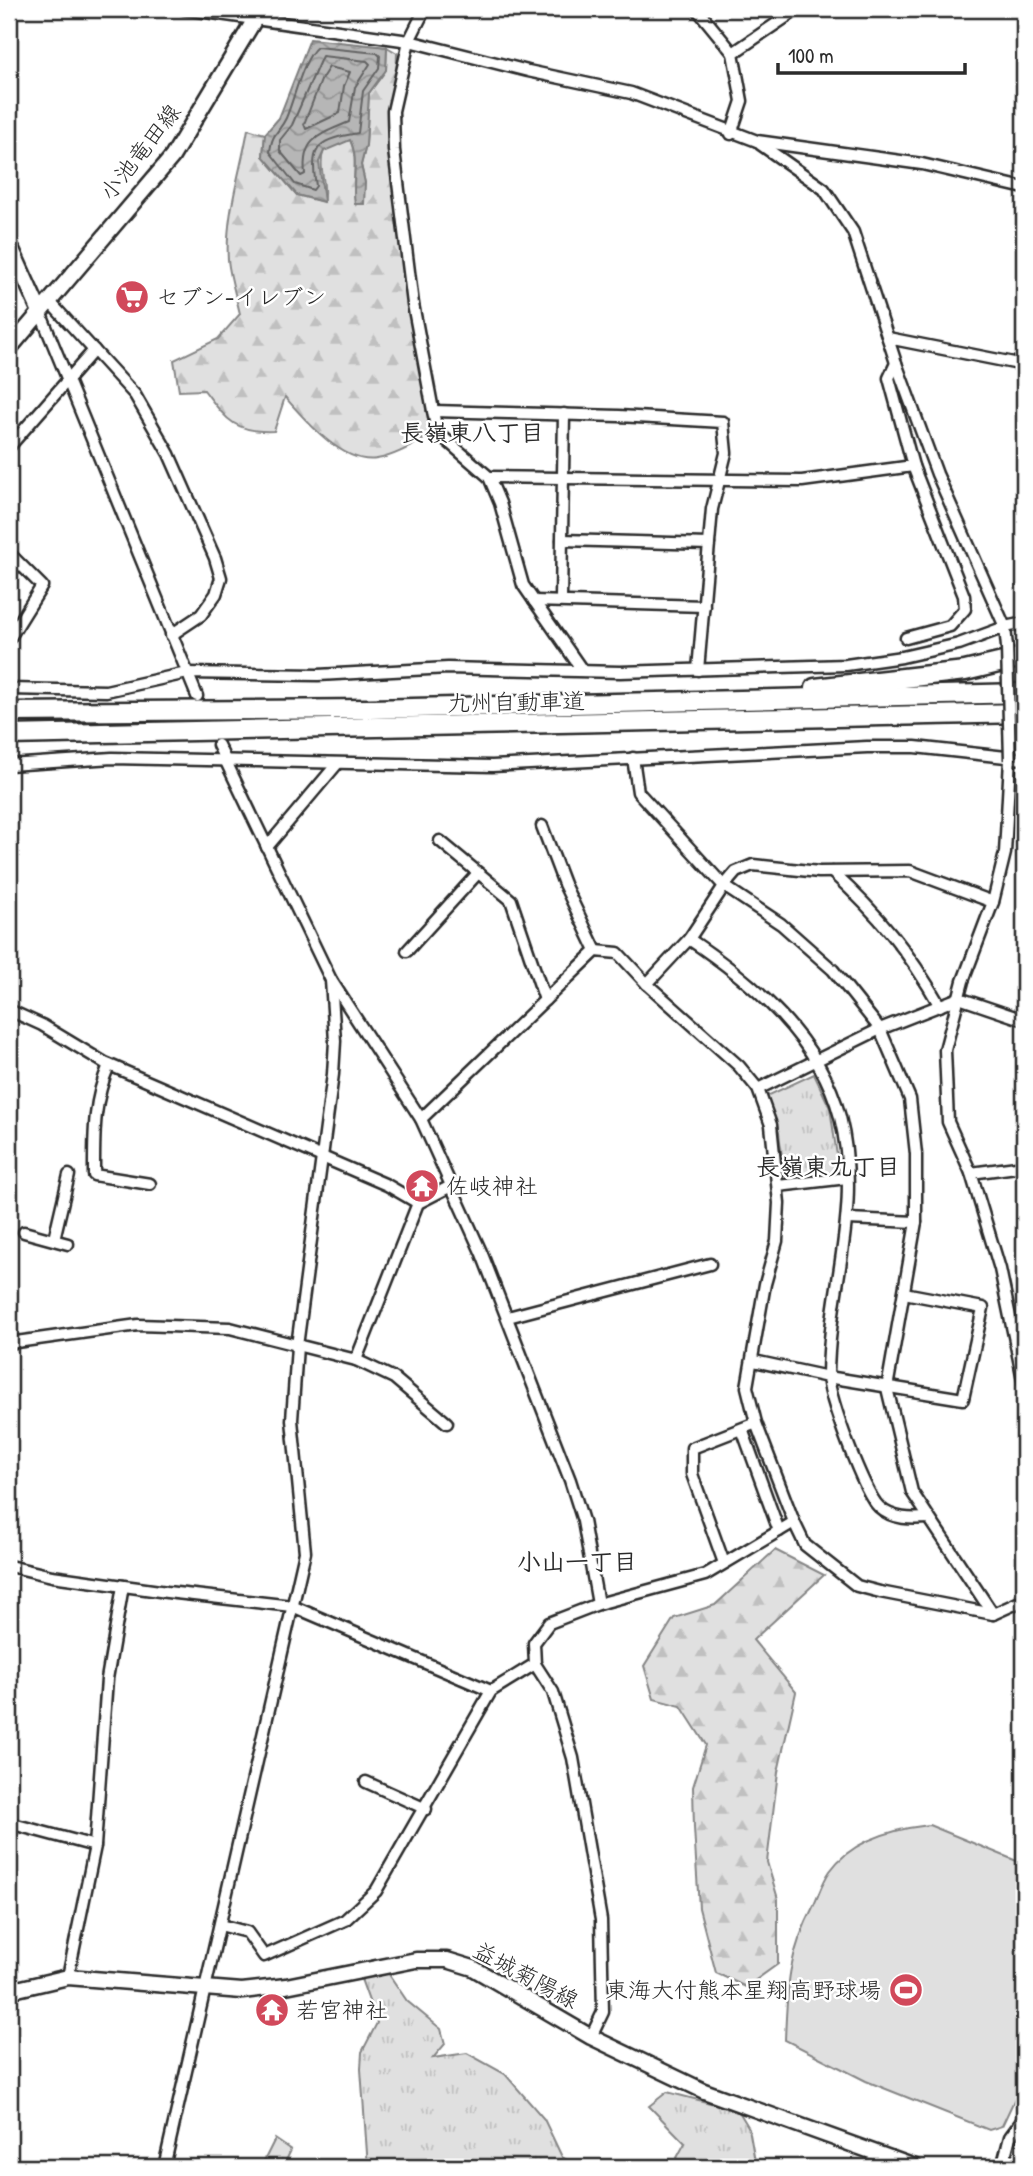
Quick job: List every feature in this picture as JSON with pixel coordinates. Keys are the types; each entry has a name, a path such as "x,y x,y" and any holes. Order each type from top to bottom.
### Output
{"highway":[{"path":"641,704 965,671 1024,657"},
{"name":"九州自動車道","path":"9,712 641,704 1024,693"},
{"name":"九州自動車道","path":"9,735 1024,713"}],"main road":[{"name":"小池竜田線","path":"9,349 172,157 259,13"},
{"path":"9,243 45,307"},
{"name":"益城菊陽線","path":"9,1991 68,1977 242,1991 286,1986 416,1960 447,1961 473,1968 591,2037 704,2091 915,2167"}],"street":[{"path":"184,9 259,13 408,41 631,93 730,134 757,141 922,164 1024,188"},
{"path":"425,9 408,41 393,111 394,150 413,304 437,432 489,477 500,503 523,584 582,670"},
{"path":"697,9 733,53 742,101 738,120 730,134"},
{"path":"733,53 798,9"},
{"path":"757,141 824,189 846,218 859,247 896,363 937,474 1005,627 1010,760 1005,853 993,902 972,956 945,1050 948,1122 971,1173 1000,1269 1024,1384"},
{"path":"45,307 94,350 135,395 169,454 221,578 216,594 201,615 171,635"},
{"path":"45,307 68,380 197,696"},
{"path":"888,338 1024,365"},
{"path":"9,447 94,350"},
{"path":"896,363 889,378 913,466 964,596 965,609 950,626 906,638"},
{"path":"433,411 723,422 726,453 718,482 709,544 698,670"},
{"path":"561,600 564,414"},
{"path":"489,477 802,481 913,466"},
{"path":"562,540 709,544"},
{"path":"9,553 42,586 9,639"},
{"path":"534,601 704,606"},
{"path":"9,689 106,691 187,673 318,675 448,668 698,670 846,665 902,657 959,644 1024,623"},
{"path":"218,745 331,980 421,1118 508,1317 583,1521 597,1604"},
{"path":"9,765 112,758 492,766 867,747 915,747 1010,760 1024,759"},
{"path":"633,758 638,792 724,886 781,923 833,970 880,1029 910,1099 916,1154 916,1222 887,1388 912,1492 993,1614"},
{"path":"267,847 337,764"},
{"path":"542,826 564,884 596,951"},
{"path":"440,841 510,901 545,1000"},
{"path":"647,984 689,939 736,872 753,865 832,872 910,871 993,902"},
{"path":"832,872 887,924 918,966 940,1006"},
{"path":"407,951 478,873"},
{"path":"689,939 741,976 771,1004 815,1061 831,1093 840,1118 847,1178 848,1219 832,1322 828,1377 831,1397 864,1484 877,1506 890,1515 911,1520 929,1518"},
{"path":"421,1118 596,951 618,953 647,984 739,1066 758,1089 771,1125 778,1186 777,1241 765,1284 754,1361 747,1387 756,1423 805,1545 858,1586 993,1614 1024,1600"},
{"path":"164,2167 305,1552 292,1420 297,1346 335,1041 331,980"},
{"path":"758,1089 880,1029 960,998 1024,1020"},
{"path":"9,1010 42,1025 109,1065 387,1185 418,1203"},
{"path":"109,1065 100,1084 93,1122 94,1175 150,1184"},
{"path":"971,1173 1024,1166"},
{"path":"54,1238 69,1175"},
{"path":"778,1186 847,1178"},
{"path":"356,1360 418,1203 451,1186"},
{"path":"848,1219 916,1222"},
{"path":"24,1232 54,1238 68,1244"},
{"path":"508,1317 710,1264"},
{"path":"754,1361 887,1388 963,1399 983,1308 904,1293"},
{"path":"9,1343 138,1325 230,1328 356,1360 394,1378 446,1423"},
{"path":"724,1563 692,1474 692,1448 756,1423"},
{"path":"742,1429 779,1531"},
{"path":"591,2037 603,2012 601,1920 573,1758 553,1692 535,1664 534,1643 549,1623 597,1604 705,1575 794,1522"},
{"path":"9,1566 123,1586 292,1606 491,1691"},
{"path":"68,1977 95,1846 107,1679 123,1586"},
{"path":"220,1925 247,1932 264,1956 345,1920 376,1891 491,1691 535,1664"},
{"path":"366,1782 425,1809"},
{"path":"9,1823 95,1846"},
{"path":"1002,2167 1010,2137 1024,2118"}],"green space":[{"path":"387,47 397,53 394,150 437,432 392,455 364,459 351,455 326,439 285,397 274,431 240,427 225,416 204,390 179,391 174,360 218,339 240,314 229,267 228,243 231,210 248,129 265,134 263,156 297,195 323,202 324,150 350,139 354,155 356,204 365,183 361,165 366,145 369,93 386,70"},
{"path":"814,1074 830,1108 839,1169 836,1174 787,1177 784,1174 779,1133 767,1096"},
{"path":"775,1550 824,1575 753,1640 796,1692 778,1772 767,1862 778,1899 778,1964 746,1987 716,1973 699,1908 693,1787 706,1745 681,1706 654,1699 644,1666 674,1618 715,1605"},
{"name":"東海大付熊本星翔高野球場","path":"929,1825 1024,1864 1024,2079 1002,2126 989,2130 866,2081 785,2040 788,1987 794,1955 805,1923 830,1871 839,1860 862,1844 888,1833"},
{"path":"386,1970 407,2001 441,2029 445,2044 433,2058 467,2053 505,2074 544,2119 562,2157 579,2167 368,2167 362,2052 377,2023 361,1979"},
{"path":"667,2092 738,2110 749,2128 756,2167 672,2167 685,2143 649,2106"},
{"path":"275,2139 291,2150 283,2167 261,2167"}],"water":[{"path":"310,39 387,47 386,70 369,93 366,145 361,165 365,183 364,204 355,204 355,163 350,140 324,151 319,162 324,202 297,195 263,156 265,134 279,118"}],"place":[{"name":"セブン-イレブン","path":"132,297"},
{"name":"佐岐神社","path":"422,1186"},
{"name":"東海大付熊本星翔高野球場","path":"906,1990"},
{"name":"若宮神社","path":"272,2010"}],"district":[{"name":"長嶺東八丁目","path":"472,433"},
{"name":"長嶺東九丁目","path":"828,1167"},
{"name":"小山一丁目","path":"577,1562"}]}
